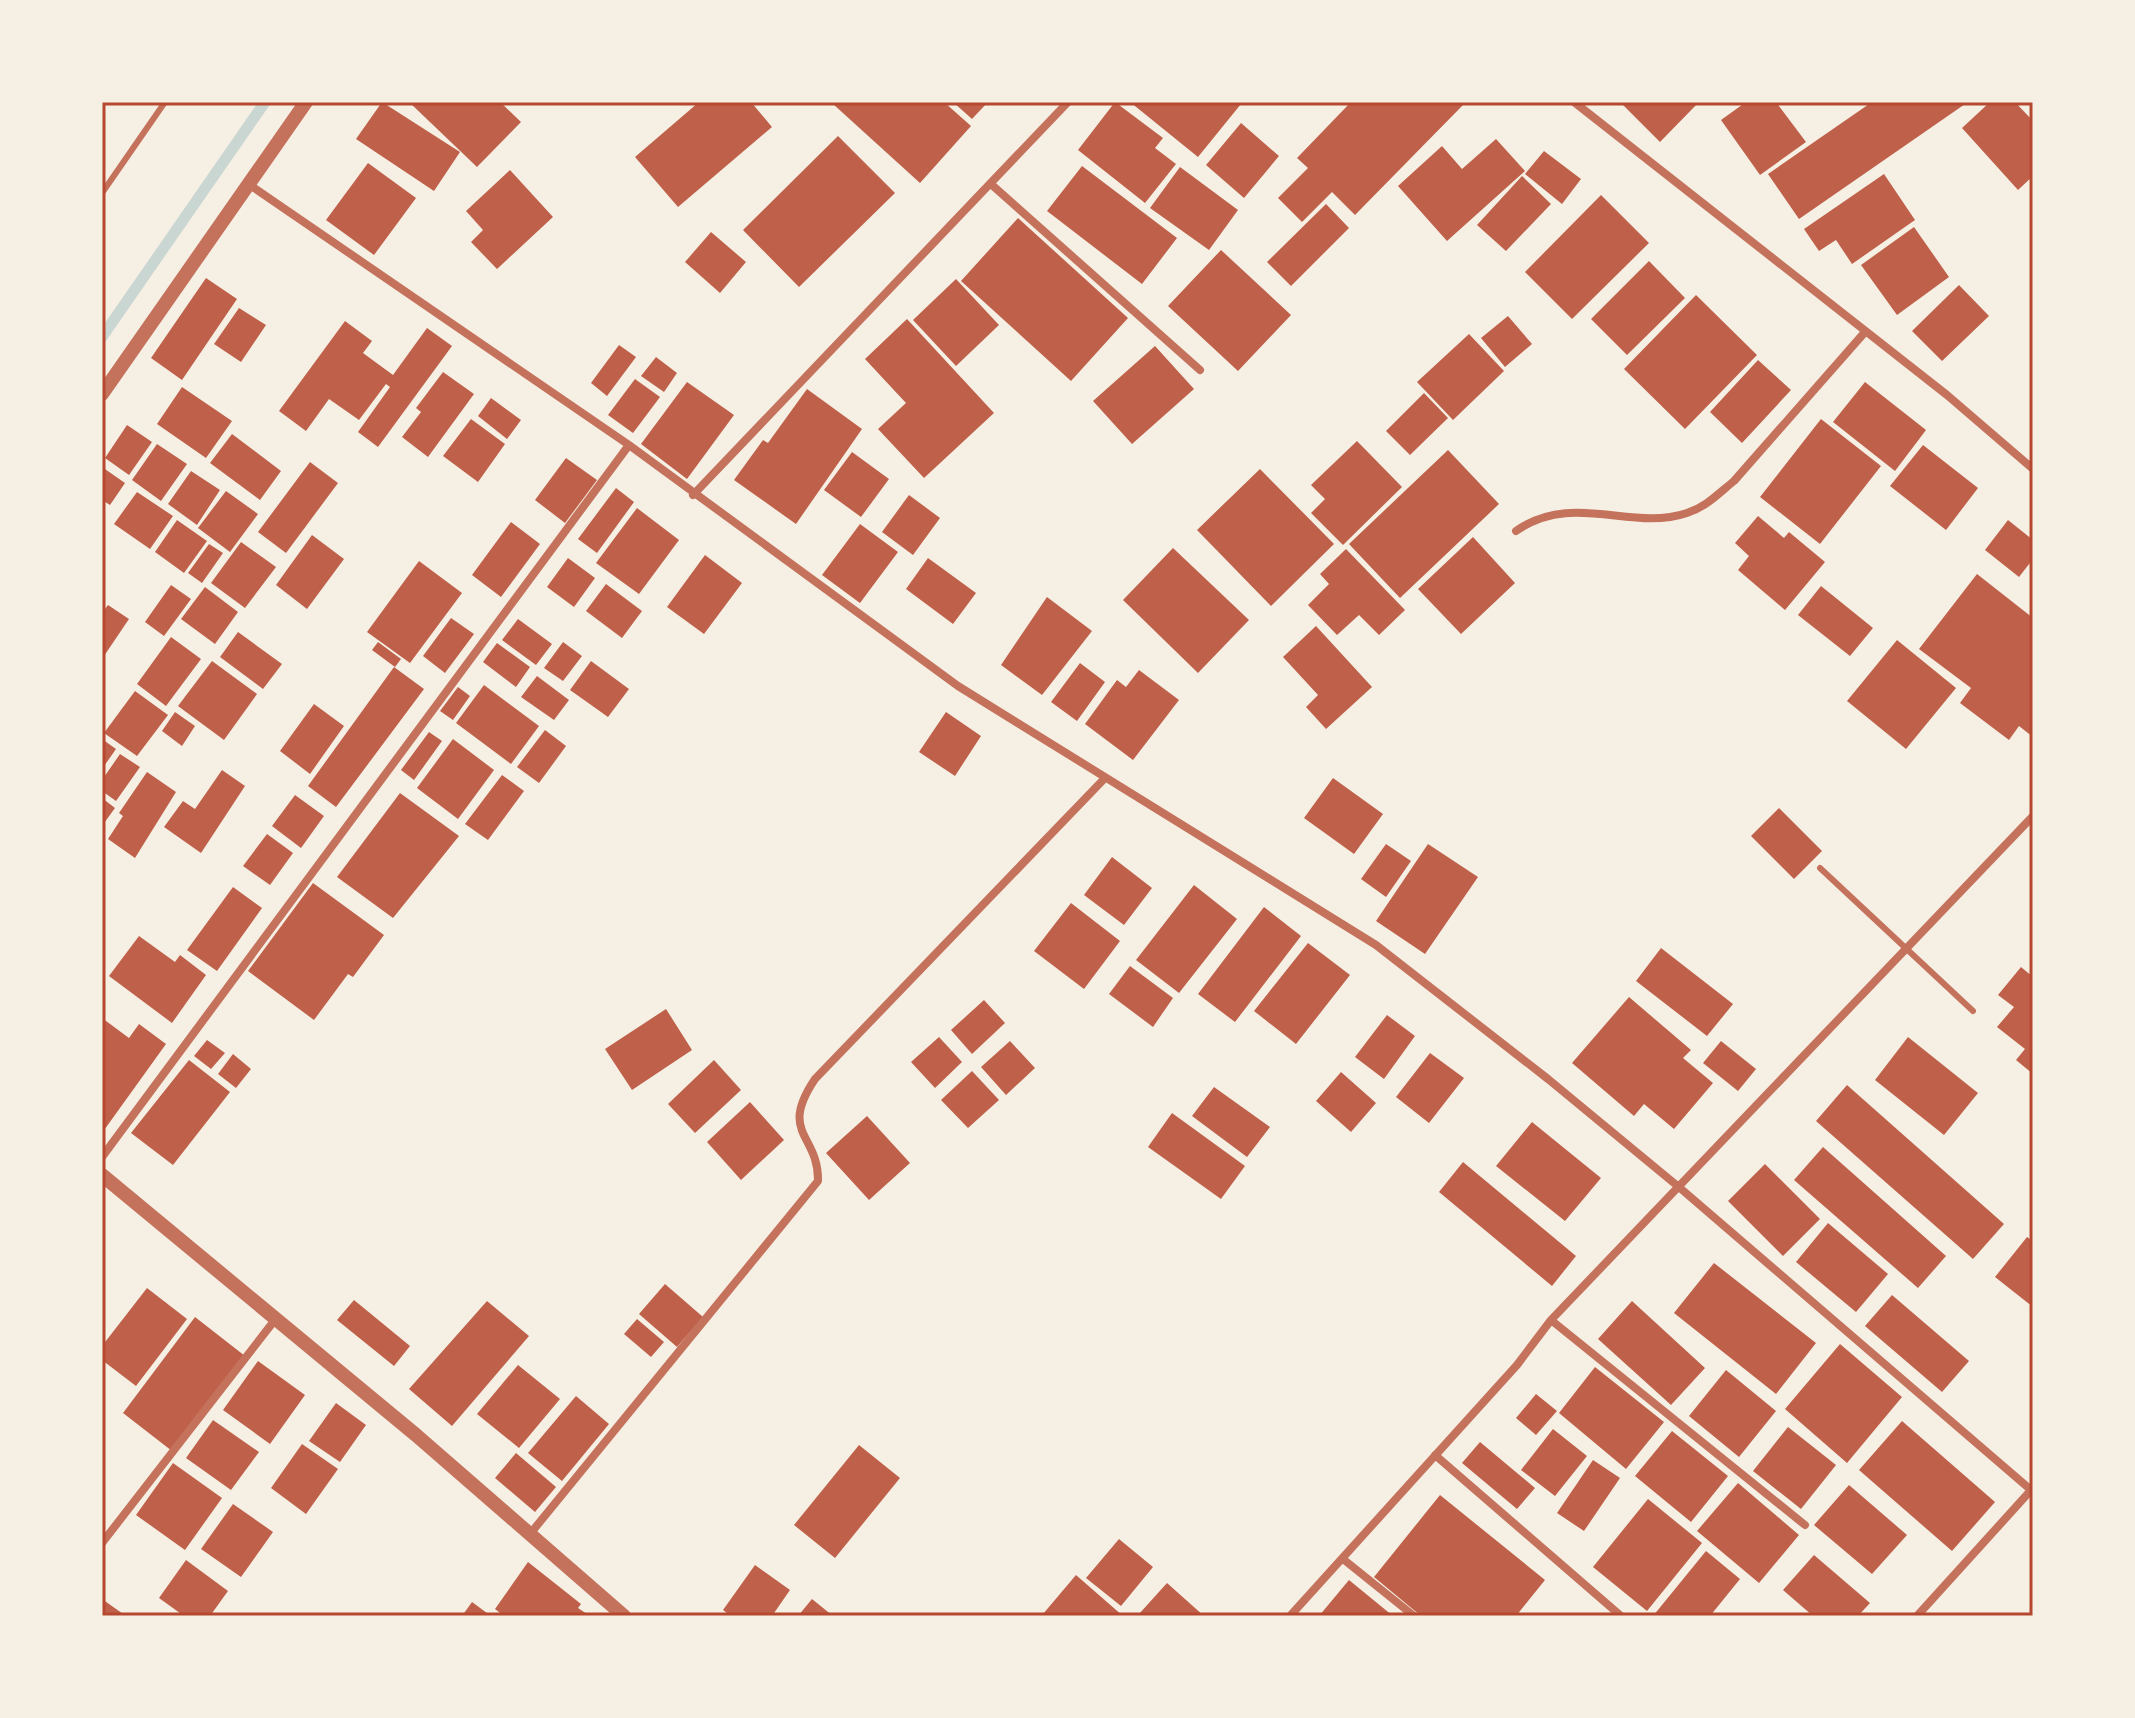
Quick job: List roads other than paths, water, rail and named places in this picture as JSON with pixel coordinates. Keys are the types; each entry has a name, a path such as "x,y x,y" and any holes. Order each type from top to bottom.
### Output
{"street":[{"path":"102,394 306,102"},
{"path":"693,495 1068,102"},
{"path":"1574,102 2033,469"},
{"path":"247,183 629,445 693,495 958,686 1266,874 1376,945 1548,1079 1680,1188 2032,1489 1917,1616"},
{"path":"992,185 1200,370"},
{"path":"1516,531 1533,519 1570,512 1669,517 1709,503 1734,481 1865,332"},
{"path":"102,1157 629,445"},
{"path":"529,1535 818,1181 818,1170 800,1129 798,1112 815,1079 1105,778"},
{"path":"1290,1616 1517,1365 1551,1320 2033,816"},
{"path":"102,1175 274,1321 416,1435 624,1616"},
{"path":"1551,1320 1805,1525"},
{"path":"102,1543 274,1321"},
{"path":"1435,1455 1621,1616"},
{"path":"1343,1559 1414,1616"}],"lane":[{"path":"102,193 165,102"},
{"path":"1820,868 1904,950 1973,1011"}],"waterway":[{"path":"102,337 265,102"}]}
